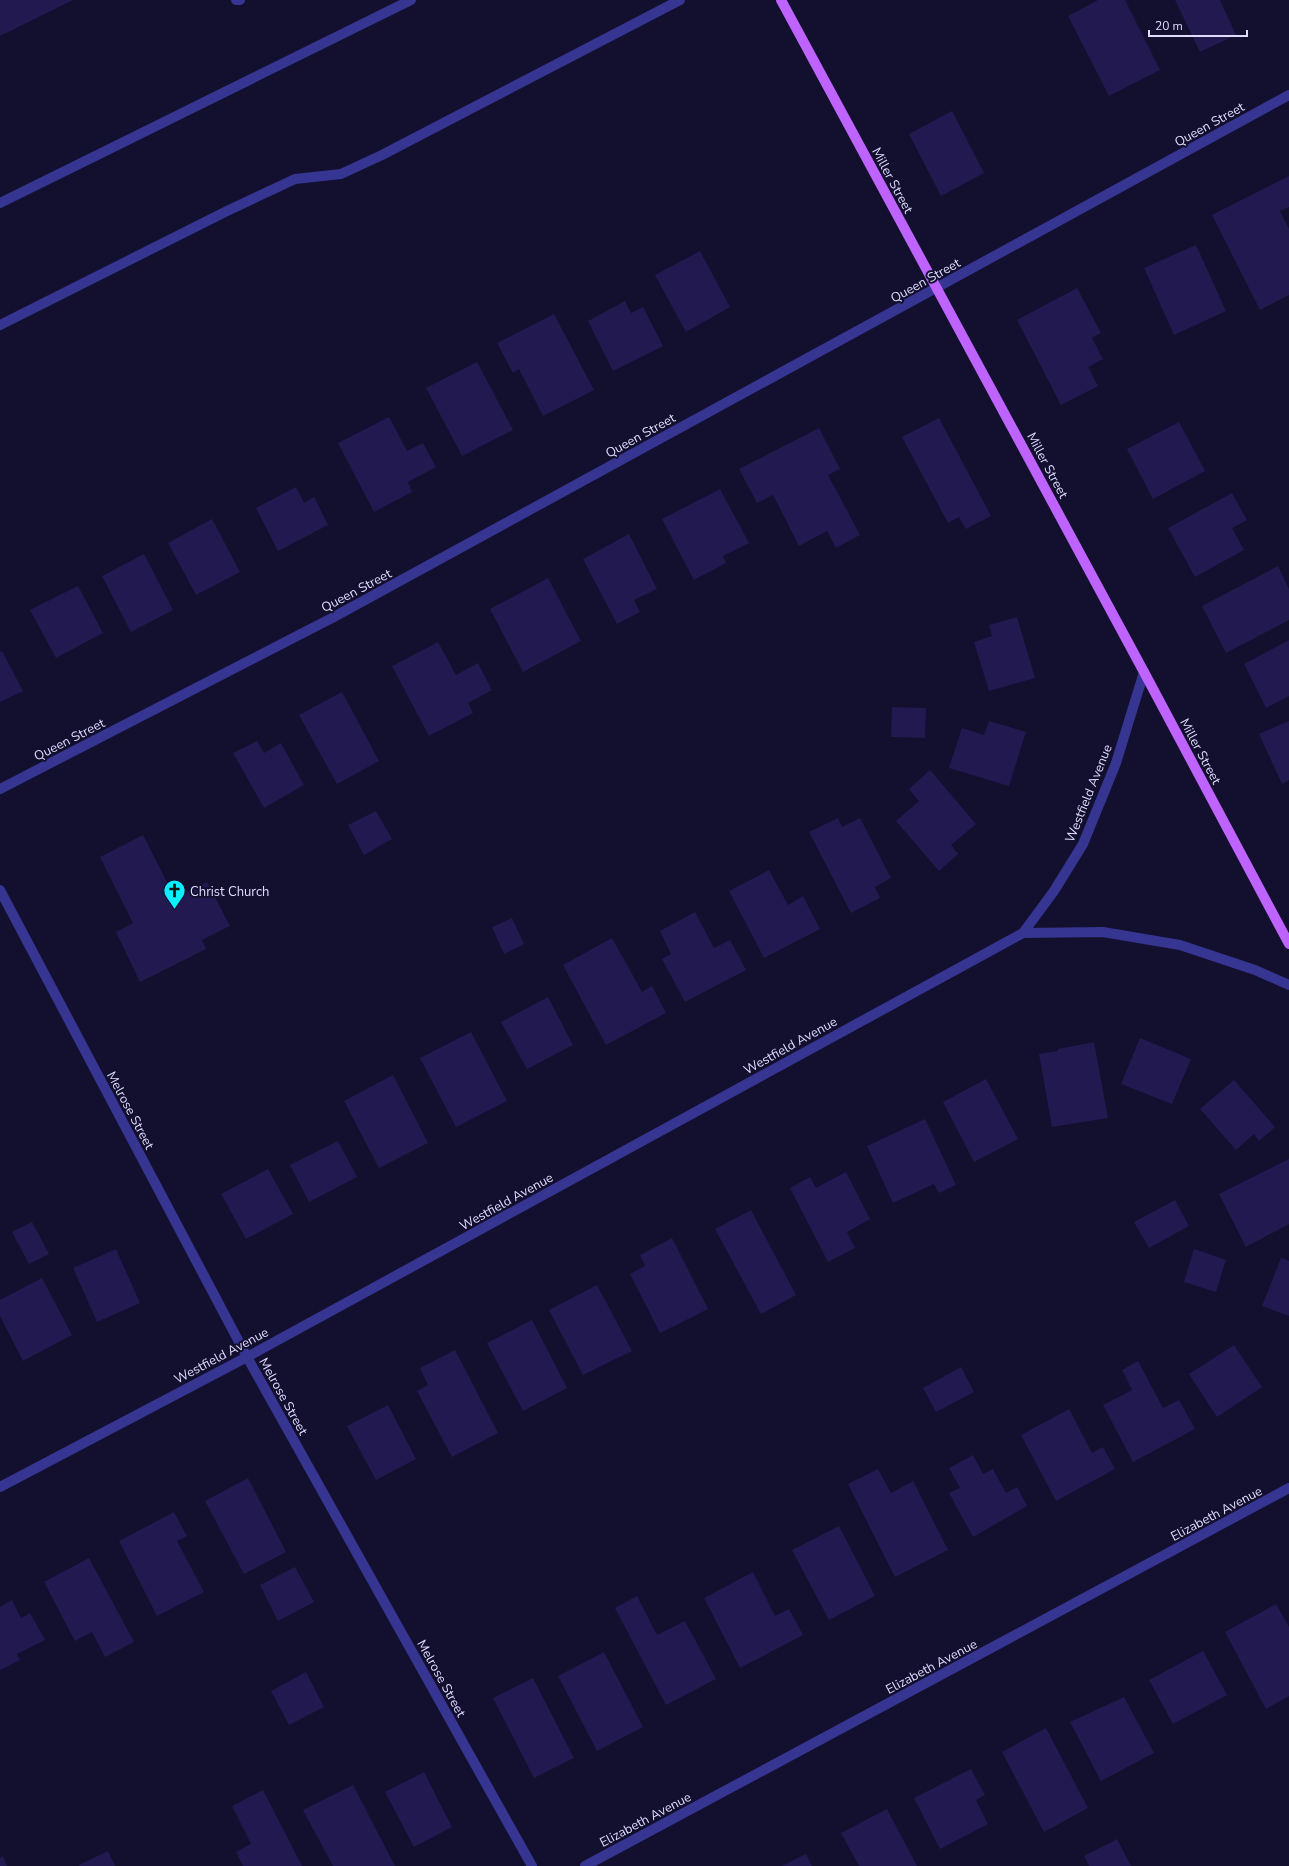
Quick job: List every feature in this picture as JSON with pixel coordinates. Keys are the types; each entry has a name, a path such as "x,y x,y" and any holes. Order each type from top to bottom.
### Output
{"main road":[{"name":"Miller Street","path":"781,0 1144,672 1289,944"}],"street":[{"path":"0,203 411,0"},
{"path":"0,325 295,179 340,174 382,155 680,0"},
{"name":"Queen Street","path":"0,790 332,618 1289,96"},
{"name":"Westfield Avenue","path":"0,1487 247,1357 1023,933 1054,891 1083,844 1116,763 1144,672"},
{"name":"Melrose Street","path":"0,890 247,1357 532,1866"},
{"name":"Westfield Avenue","path":"1023,933 1103,932 1180,945 1254,970 1289,985"},
{"name":"Elizabeth Avenue","path":"585,1866 1289,1488"}],"building":[{"path":"0,0 73,0 0,36"},
{"path":"1098,0 1125,0 1160,70 1109,96 1068,16"},
{"path":"1175,0 1220,0 1236,35 1200,52"},
{"path":"952,111 984,173 941,196 909,134"},
{"path":"1289,176 1289,207 1280,211 1289,229 1289,295 1260,310 1212,215"},
{"path":"1196,245 1226,311 1174,335 1144,268"},
{"path":"700,251 730,307 686,332 655,275"},
{"path":"1077,288 1101,333 1092,338 1103,359 1088,367 1098,386 1061,405 1017,320"},
{"path":"625,301 631,313 643,307 663,346 613,371 588,321"},
{"path":"554,314 594,390 543,416 519,369 513,373 497,343"},
{"path":"477,362 513,430 462,456 426,388"},
{"path":"389,417 407,451 423,443 436,467 408,482 412,492 374,512 338,443"},
{"path":"939,418 991,516 966,529 959,517 948,523 902,437"},
{"path":"1179,422 1205,471 1153,499 1127,449"},
{"path":"819,428 840,469 828,475 860,535 836,548 827,531 799,546 773,495 757,503 739,469"},
{"path":"296,487 304,503 314,497 328,525 278,551 256,508"},
{"path":"720,489 749,543 723,556 726,563 694,580 662,519"},
{"path":"1232,493 1247,520 1232,528 1244,550 1195,577 1168,528"},
{"path":"212,519 240,572 196,595 168,543"},
{"path":"629,534 657,589 634,600 640,612 617,624 583,559"},
{"path":"144,554 173,610 131,632 102,576"},
{"path":"1278,566 1289,589 1289,620 1226,653 1202,606"},
{"path":"548,578 581,641 523,672 490,609"},
{"path":"78,586 103,633 56,658 30,610"},
{"path":"1017,617 1035,678 989,691 974,642 992,636 989,625"},
{"path":"1289,640 1289,696 1266,708 1244,664"},
{"path":"438,642 456,675 478,663 492,690 468,703 473,713 429,736 392,666"},
{"path":"2,651 23,691 0,702 0,652"},
{"path":"342,692 379,761 337,784 299,715"},
{"path":"892,707 926,708 925,738 891,737"},
{"path":"989,721 1026,732 1009,786 949,768 962,728 984,735"},
{"path":"1289,721 1289,780 1282,784 1259,734"},
{"path":"257,741 264,753 281,743 304,785 264,808 233,753"},
{"path":"930,770 976,824 951,845 958,854 939,871 896,821 919,801 909,789"},
{"path":"376,811 392,839 364,855 348,825"},
{"path":"838,818 842,827 860,818 891,878 875,887 880,898 851,913 809,832"},
{"name":"Christ Church","path":"143,835 175,898 207,882 230,926 202,940 206,949 140,982 116,932 133,923 100,857"},
{"path":"769,870 788,905 803,896 820,929 764,958 729,891"},
{"path":"695,912 714,948 730,940 746,970 685,1002 662,959 671,954 660,931"},
{"path":"512,918 524,944 504,954 492,927"},
{"path":"612,938 642,992 652,986 666,1013 606,1045 563,965"},
{"path":"548,997 573,1045 527,1069 501,1022"},
{"path":"471,1032 507,1101 456,1127 420,1058"},
{"path":"1140,1038 1191,1059 1172,1104 1121,1084"},
{"path":"1094,1042 1108,1118 1052,1127 1039,1054"},
{"path":"393,1075 428,1143 379,1168 344,1101"},
{"path":"986,1079 1018,1139 974,1162 943,1102"},
{"path":"1234,1080 1275,1127 1259,1141 1254,1134 1236,1150 1200,1109"},
{"path":"925,1119 956,1185 939,1193 934,1184 893,1203 867,1146"},
{"path":"338,1141 357,1177 309,1202 290,1165"},
{"path":"1289,1159 1289,1224 1246,1247 1219,1194"},
{"path":"268,1169 293,1214 246,1239 221,1194"},
{"path":"846,1172 870,1219 847,1232 855,1248 828,1262 790,1188 810,1177 816,1188"},
{"path":"1175,1200 1189,1226 1149,1248 1134,1222"},
{"path":"751,1210 796,1295 761,1314 715,1229"},
{"path":"32,1222 49,1254 29,1264 12,1232"},
{"path":"672,1238 708,1309 660,1333 630,1274 645,1266 640,1255"},
{"path":"116,1249 140,1303 97,1322 73,1268"},
{"path":"1194,1249 1226,1260 1216,1292 1184,1282"},
{"path":"1281,1258 1289,1261 1289,1316 1262,1306"},
{"path":"42,1278 72,1335 23,1361 0,1316 0,1300"},
{"path":"597,1285 632,1351 583,1375 549,1310"},
{"path":"532,1320 567,1388 523,1411 487,1343"},
{"path":"1234,1345 1262,1387 1217,1417 1189,1374"},
{"path":"455,1350 498,1433 452,1457 417,1391 428,1385 420,1368"},
{"path":"1138,1361 1163,1408 1179,1400 1195,1429 1133,1462 1103,1405 1132,1390 1122,1370"},
{"path":"961,1367 974,1392 936,1412 923,1388"},
{"path":"388,1405 416,1459 376,1480 347,1426"},
{"path":"1069,1409 1092,1453 1103,1447 1115,1469 1056,1501 1021,1435"},
{"path":"973,1455 983,1474 993,1469 1006,1493 1017,1487 1027,1506 973,1537 949,1493 960,1488 949,1468"},
{"path":"878,1469 891,1493 913,1481 948,1550 895,1577 848,1484"},
{"path":"248,1478 286,1552 244,1574 205,1501"},
{"path":"174,1512 187,1536 177,1541 204,1592 157,1616 119,1541"},
{"path":"839,1526 875,1596 829,1620 792,1550"},
{"path":"89,1558 134,1642 105,1657 92,1632 75,1641 44,1582"},
{"path":"295,1567 314,1602 278,1621 260,1585"},
{"path":"753,1572 775,1616 789,1609 803,1635 740,1668 704,1598"},
{"path":"637,1596 657,1635 685,1621 716,1679 666,1705 615,1608"},
{"path":"12,1600 21,1618 30,1613 45,1640 17,1654 20,1660 0,1670 0,1607"},
{"path":"1276,1604 1289,1627 1289,1696 1266,1709 1225,1632"},
{"path":"1203,1651 1227,1695 1173,1724 1149,1680"},
{"path":"604,1652 643,1727 597,1751 558,1676"},
{"path":"306,1672 324,1707 289,1725 271,1691"},
{"path":"533,1678 574,1758 534,1778 493,1698"},
{"path":"1124,1697 1154,1753 1101,1781 1070,1722"},
{"path":"1046,1728 1088,1808 1044,1832 1002,1752"},
{"path":"971,1769 985,1795 976,1800 988,1824 940,1849 914,1798"},
{"path":"424,1772 452,1827 414,1847 385,1792"},
{"path":"353,1785 395,1866 333,1866 303,1810"},
{"path":"263,1790 302,1866 243,1866 236,1852 251,1844 232,1806"},
{"path":"887,1809 917,1866 859,1866 841,1833"},
{"path":"1117,1839 1131,1866 1089,1866 1084,1856"},
{"path":"108,1851 115,1866 79,1865"},
{"path":"806,1854 812,1866 782,1866"},
{"path":"3,1856 7,1866 0,1866 0,1858"}],"place":[{"name":"Christ Church","path":"175,910"}]}
